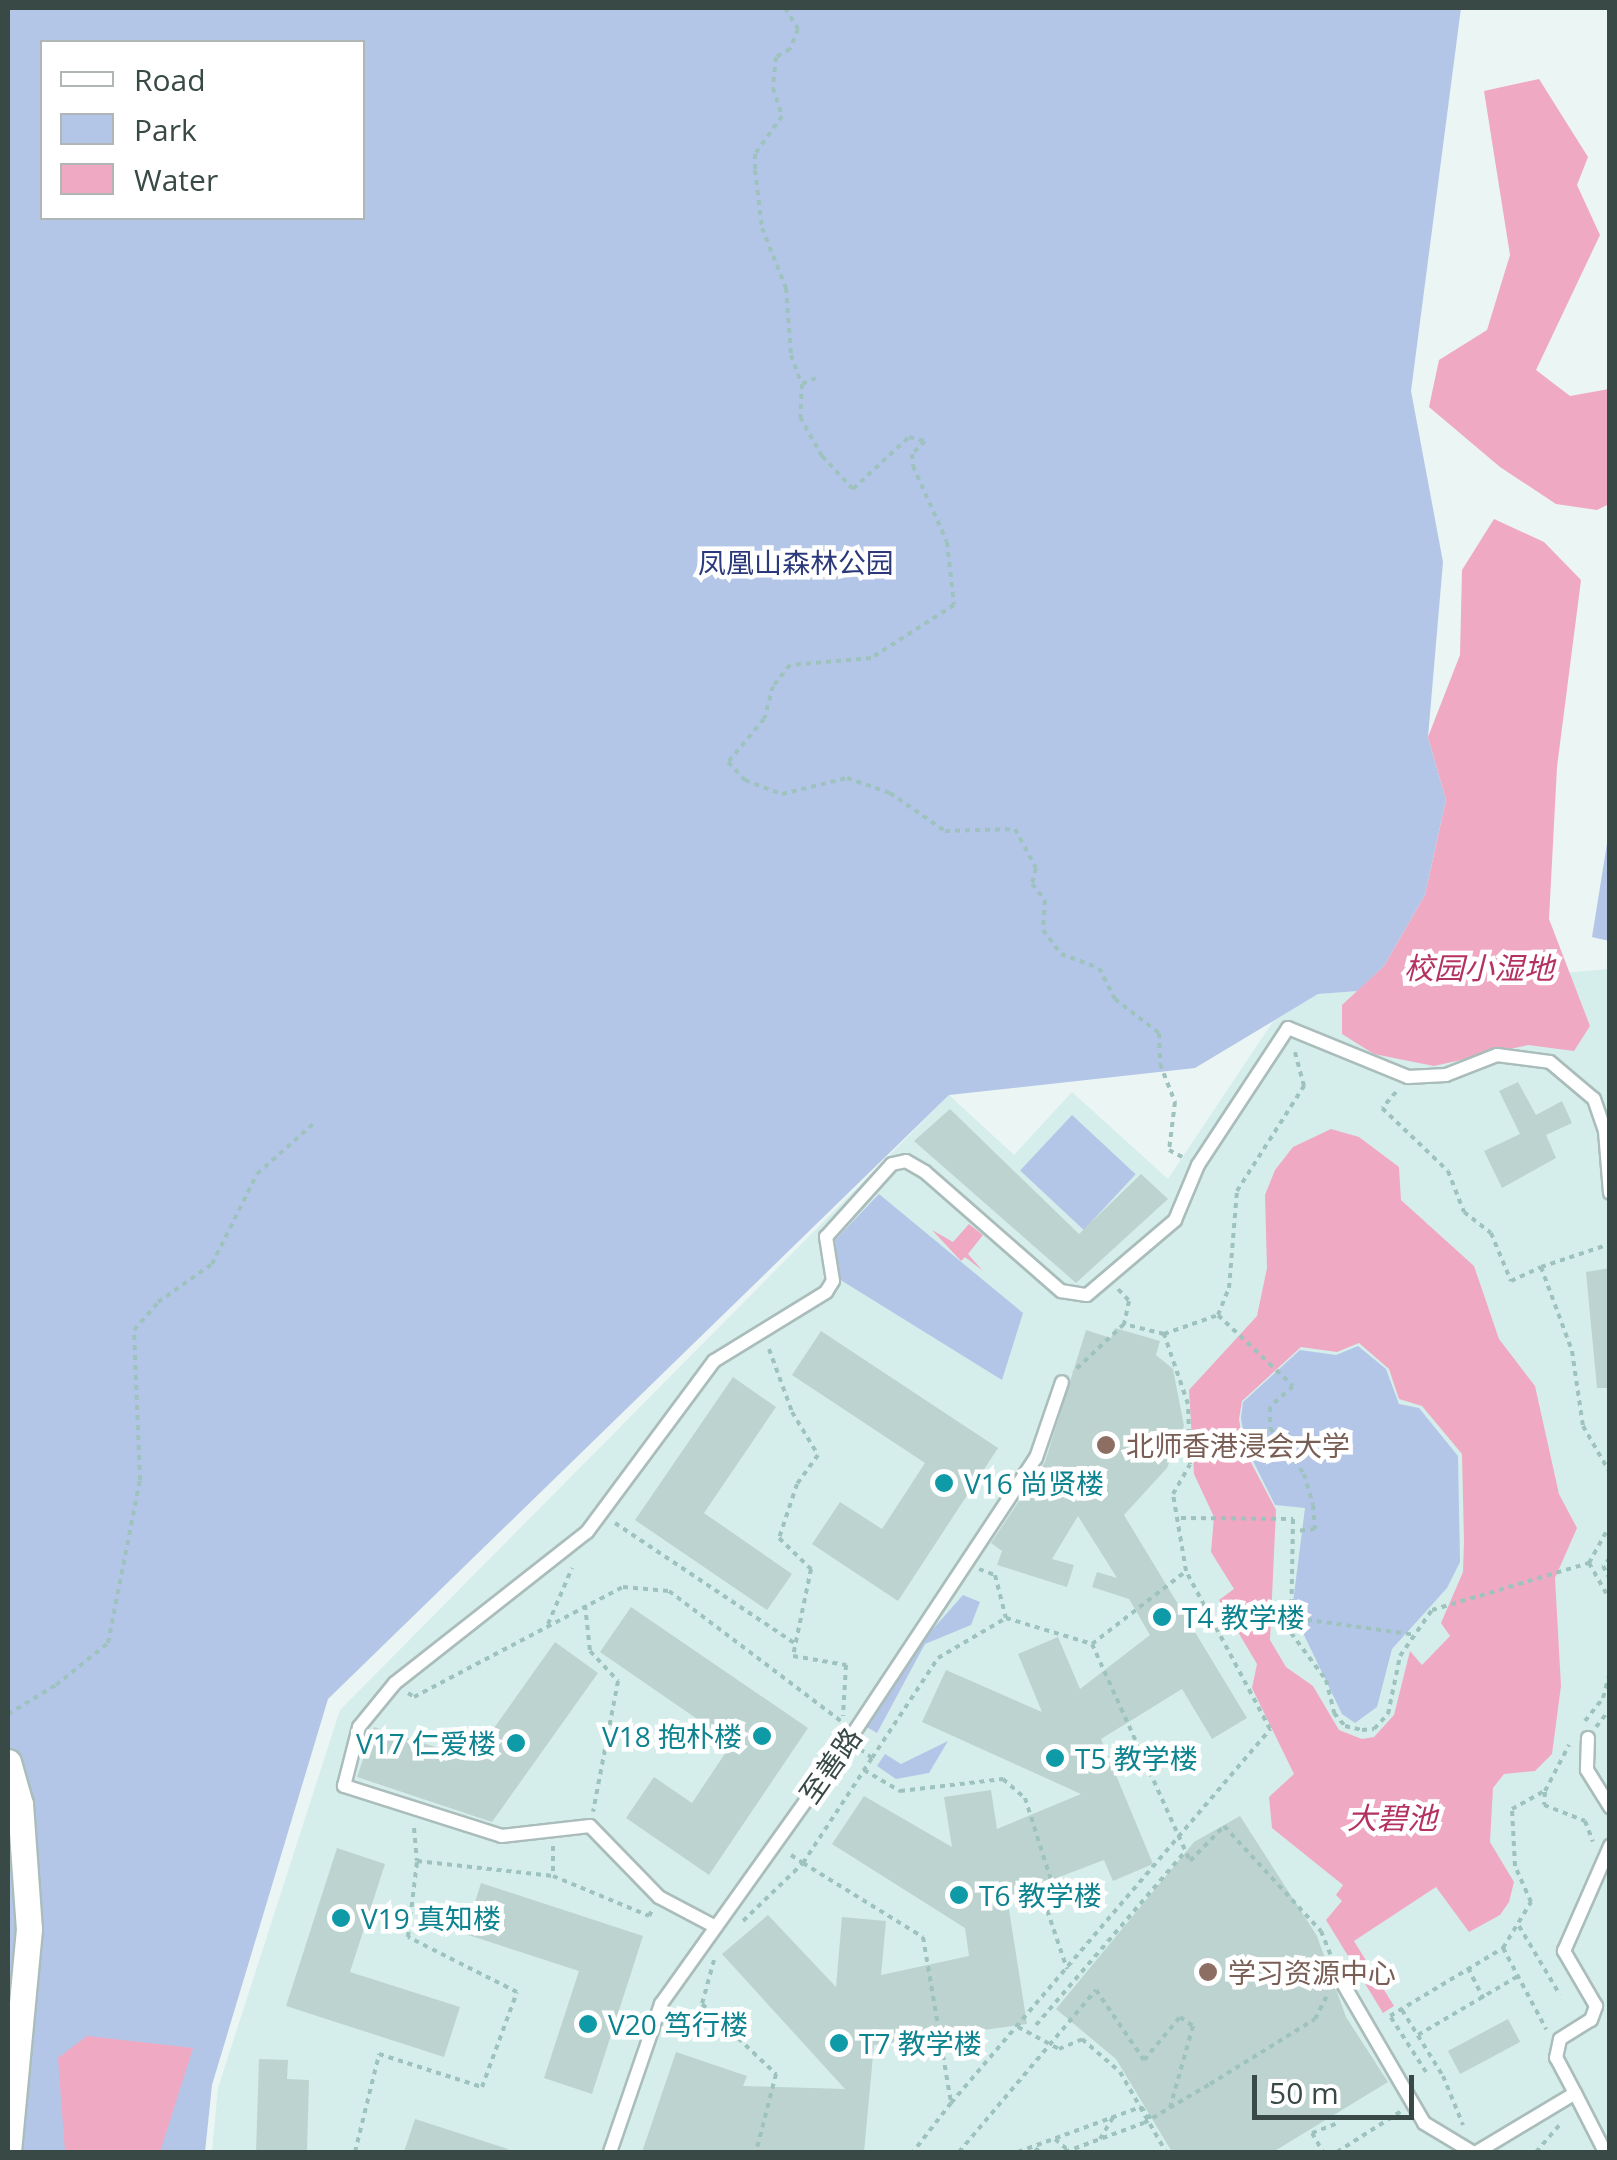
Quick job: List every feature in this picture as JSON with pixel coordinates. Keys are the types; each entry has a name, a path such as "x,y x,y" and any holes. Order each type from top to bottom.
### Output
{"street":[{"path":"8,1762 20,1804 29,1929 8,2152"}],"lane":[{"path":"712,1925 659,1896 590,1826 502,1836 344,1786 359,1727 395,1683 587,1532 714,1361 826,1292 833,1281 826,1238 892,1164 906,1161 1061,1291 1087,1295 1175,1220 1198,1165 1288,1028 1408,1077 1446,1075 1497,1055 1550,1062 1594,1099 1605,1131 1610,1193"},
{"name":"至善路","path":"610,2152 646,2038 685,1968 712,1925 849,1740 1036,1458 1062,1382"},
{"path":"1588,1738 1587,1770 1610,1807"},
{"path":"1605,2152 1556,2058 1560,2039 1591,2020 1596,2006 1564,1951 1605,1866 1610,1846"},
{"path":"1338,1975 1424,2122 1474,2152 1577,2097"}],"path":[{"path":"786,8 798,29 790,49 776,57 773,88 782,116 754,154 762,228 786,288 791,355 802,384 800,416 822,456 853,489 910,437 925,441 912,454 913,466 947,542 954,605 871,658 790,665 773,686 764,719 728,762 745,780 782,794 847,778 890,793 945,831 1014,829 1036,868 1032,884 1044,900 1042,930 1062,954 1099,968 1114,999 1159,1033 1160,1064 1174,1102 1169,1150 1198,1165"},
{"path":"802,384 816,378"},
{"path":"1124,1324 1164,1334 1218,1316 1230,1288 1237,1191 1304,1086 1288,1028"},
{"path":"1408,1077 1382,1108 1448,1170 1464,1212 1491,1233 1510,1281 1541,1266 1610,1244"},
{"path":"8,1714 108,1643 140,1480 134,1330 158,1302 212,1264 257,1174 313,1124"},
{"path":"1541,1266 1572,1351 1583,1426 1610,1473"},
{"path":"1062,1382 1124,1324 1128,1301 1106,1281"},
{"path":"1218,1316 1293,1386 1270,1407 1270,1428 1304,1474 1313,1505 1315,1529 1295,1531"},
{"path":"395,1683 414,1697 623,1587 668,1590 845,1724 846,1665 793,1656 811,1569 779,1538 797,1484 818,1455 792,1412 762,1330"},
{"path":"913,2152 951,2103 1180,1842 1270,1729 1186,1571 1181,1518 1174,1494 1190,1464 1188,1404 1164,1334"},
{"path":"601,1514 794,1643"},
{"path":"1181,1518 1293,1518 1287,1618 1298,1645 1326,1680 1334,1713 1345,1726 1362,1730 1374,1729 1388,1714 1400,1656 1432,1610 1467,1602 1569,1565 1589,1563"},
{"path":"1589,1563 1610,1525"},
{"path":"548,1624 587,1532"},
{"path":"1610,1558 1603,1566 1610,1579"},
{"path":"1589,1563 1610,1600"},
{"path":"1092,1644 1186,1571"},
{"path":"994,1575 1006,1618"},
{"path":"585,1605 590,1651 618,1681 590,1826"},
{"path":"732,1932 802,1863 938,1658 1006,1618 1092,1644 1190,1861 1224,1826 1321,1931 1338,1975 1314,2019 1170,2108 1067,2152 1055,2139"},
{"path":"1287,1618 1416,1635"},
{"path":"1585,1821 1544,1805 1545,1791 1603,1698 1610,1672"},
{"path":"849,1740 872,1758"},
{"path":"864,1770 900,1791 1002,1779 1025,1798 1056,1896 1044,1901 1068,1970"},
{"path":"1426,2072 1390,2016 1503,1948 1531,1902 1515,1866 1512,1810 1545,1791"},
{"path":"355,2152 379,2054 482,2087 517,1992 408,1937 417,1860 414,1825"},
{"path":"553,1830 553,1876"},
{"path":"774,1842 923,1937 951,2103"},
{"path":"1036,2025 1184,1852"},
{"path":"417,1860 553,1876 649,1916"},
{"path":"1518,1924 1560,1994"},
{"path":"685,1968 718,1946 702,2004 776,2074 756,2152"},
{"path":"1503,1948 1536,2002"},
{"path":"1468,1968 1482,1998"},
{"path":"1418,2035 1520,1976"},
{"path":"960,2152 1096,1990 1144,2060 1180,2017 1193,2026 1170,2108"},
{"path":"1402,2009 1468,2137"},
{"path":"1018,2027 1059,2050 1082,2039 1120,2072 1166,2152"},
{"path":"1536,2152 1577,2097"},
{"path":"1337,2152 1412,2104"},
{"path":"1018,2152 1141,2107 1151,2119"},
{"path":"1100,2139 1113,2117"},
{"path":"1323,2152 1312,2133 1338,2124"},
{"path":"1036,2152 1042,2144"}],"shaded area":[{"name":"北师香港浸会大学","path":"1609,969 1609,2152 212,2152 218,2088 340,1710 949,1095 1014,1155 1072,1092 1168,1179 1274,1020 1318,994"}],"green space":[{"name":"凤凰山森林公园","path":"8,8 1461,8 1411,391 1443,562 1428,737 1446,800 1425,895 1384,966 1358,991 1318,994 1195,1068 949,1095 328,1699 212,2085 205,2152 8,2152"},
{"path":"1609,831 1609,941 1592,937"},
{"path":"1072,1115 1136,1174 1084,1230 1020,1171"},
{"path":"879,1194 1023,1313 1002,1380 839,1279 835,1240"},
{"path":"1358,1346 1386,1369 1399,1404 1419,1408 1458,1456 1460,1562 1447,1588 1392,1649 1377,1707 1355,1723 1342,1714 1292,1610 1305,1508 1275,1505 1245,1445 1241,1418 1243,1402 1300,1350 1336,1355"},
{"path":"963,1595 980,1602 971,1625 925,1644 877,1733 863,1725 916,1648"},
{"path":"948,1741 929,1773 896,1779 877,1766 885,1754 901,1764"}],"water":[{"path":"1539,79 1588,157 1577,185 1600,235 1536,370 1570,396 1609,389 1609,504 1597,510 1556,504 1500,467 1429,407 1439,360 1487,330 1510,255 1484,91"},
{"name":"校园小湿地","path":"1494,519 1544,542 1581,580 1557,767 1549,919 1590,1026 1574,1051 1528,1045 1434,1066 1374,1054 1342,1034 1342,1005 1384,966 1425,895 1446,800 1428,737 1460,655 1462,570"},
{"name":"大碧池","path":"1331,1129 1359,1137 1399,1167 1401,1200 1474,1266 1499,1339 1535,1386 1559,1494 1577,1528 1555,1578 1561,1686 1552,1754 1535,1771 1504,1774 1493,1788 1490,1842 1514,1882 1509,1902 1500,1915 1469,1932 1436,1887 1354,1941 1394,2006 1383,2013 1326,1920 1342,1901 1336,1895 1343,1885 1272,1828 1269,1797 1294,1774 1252,1688 1257,1664 1219,1600 1234,1589 1211,1552 1214,1517 1194,1474 1189,1390 1257,1316 1267,1268 1265,1195 1275,1170 1293,1147","holes":["1359,1343 1389,1369 1399,1399 1422,1406 1462,1454 1463,1572 1441,1623 1450,1636 1422,1665 1410,1651 1394,1715 1374,1737 1362,1739 1339,1730 1313,1686 1286,1667 1270,1640 1276,1510 1244,1449 1239,1419 1242,1401 1301,1347 1337,1352"]},
{"path":"969,1224 983,1235 968,1254 983,1271 965,1257 961,1261 932,1230 953,1242"},
{"path":"87,2036 193,2048 160,2152 65,2152 58,2058"}],"building":[{"path":"1518,1082 1536,1115 1562,1101 1572,1123 1546,1135 1556,1158 1502,1188 1484,1151 1520,1134 1499,1091"},
{"path":"950,1109 1079,1234 1141,1174 1168,1199 1076,1283 914,1141"},
{"path":"1610,1268 1610,1388 1597,1388 1586,1272"},
{"path":"1115,1328 1160,1341 1156,1355 1173,1369 1184,1426 1167,1468 1124,1515 1247,1718 1212,1739 1182,1689 1101,1739 1153,1864 1113,1881 1104,1860 1007,1897 1027,2024 874,2045 864,2152 642,2152 676,2052 747,2076 743,2086 845,2089 722,1954 768,1915 836,1987 842,1917 886,1921 881,1975 969,1956 965,1928 832,1844 864,1796 952,1847 944,1797 991,1790 997,1829 1081,1794 922,1722 946,1670 1042,1712 1018,1654 1058,1637 1080,1689 1150,1635 1129,1599 1092,1587 1097,1572 1117,1578 1078,1516 1052,1559 1074,1565 1067,1587 997,1565 1002,1551 991,1543 1045,1462 1086,1330 1111,1338"},
{"name":"V16 尚贤楼","path":"821,1331 998,1448 898,1601 812,1544 840,1502 882,1529 925,1463 792,1375"},
{"path":"733,1377 776,1407 704,1513 792,1574 767,1610 635,1520"},
{"name":"V18 抱朴楼","path":"631,1607 808,1728 709,1875 626,1818 654,1777 692,1803 732,1743 600,1652"},
{"name":"V17 仁爱楼","path":"555,1642 598,1673 492,1822 357,1777 374,1727 472,1759"},
{"name":"学习资源中心","path":"1240,1816 1317,1936 1346,2017 1388,2082 1273,2152 1172,2152 1116,2059 1056,2009 1194,1842"},
{"name":"V19 真知楼","path":"337,1848 385,1864 350,1972 460,2007 444,2057 286,2006"},
{"name":"V20 笃行楼","path":"481,1883 643,1936 592,2094 544,2078 579,1971 465,1934"},
{"path":"1508,2019 1520,2042 1460,2074 1448,2051"},
{"path":"259,2059 288,2060 287,2079 309,2080 307,2152 256,2152"},
{"path":"415,2119 508,2149 507,2152 404,2152"}],"place":[{"name":"北师香港浸会大学","path":"1106,1445"},
{"name":"V16 尚贤楼","path":"944,1483"},
{"name":"T4 教学楼","path":"1162,1617"},
{"name":"V18 抱朴楼","path":"762,1736"},
{"name":"V17 仁爱楼","path":"516,1743"},
{"name":"T5 教学楼","path":"1055,1758"},
{"name":"T6 教学楼","path":"959,1895"},
{"name":"V19 真知楼","path":"341,1918"},
{"name":"学习资源中心","path":"1208,1972"},
{"name":"V20 笃行楼","path":"588,2024"},
{"name":"T7 教学楼","path":"839,2043"}]}
